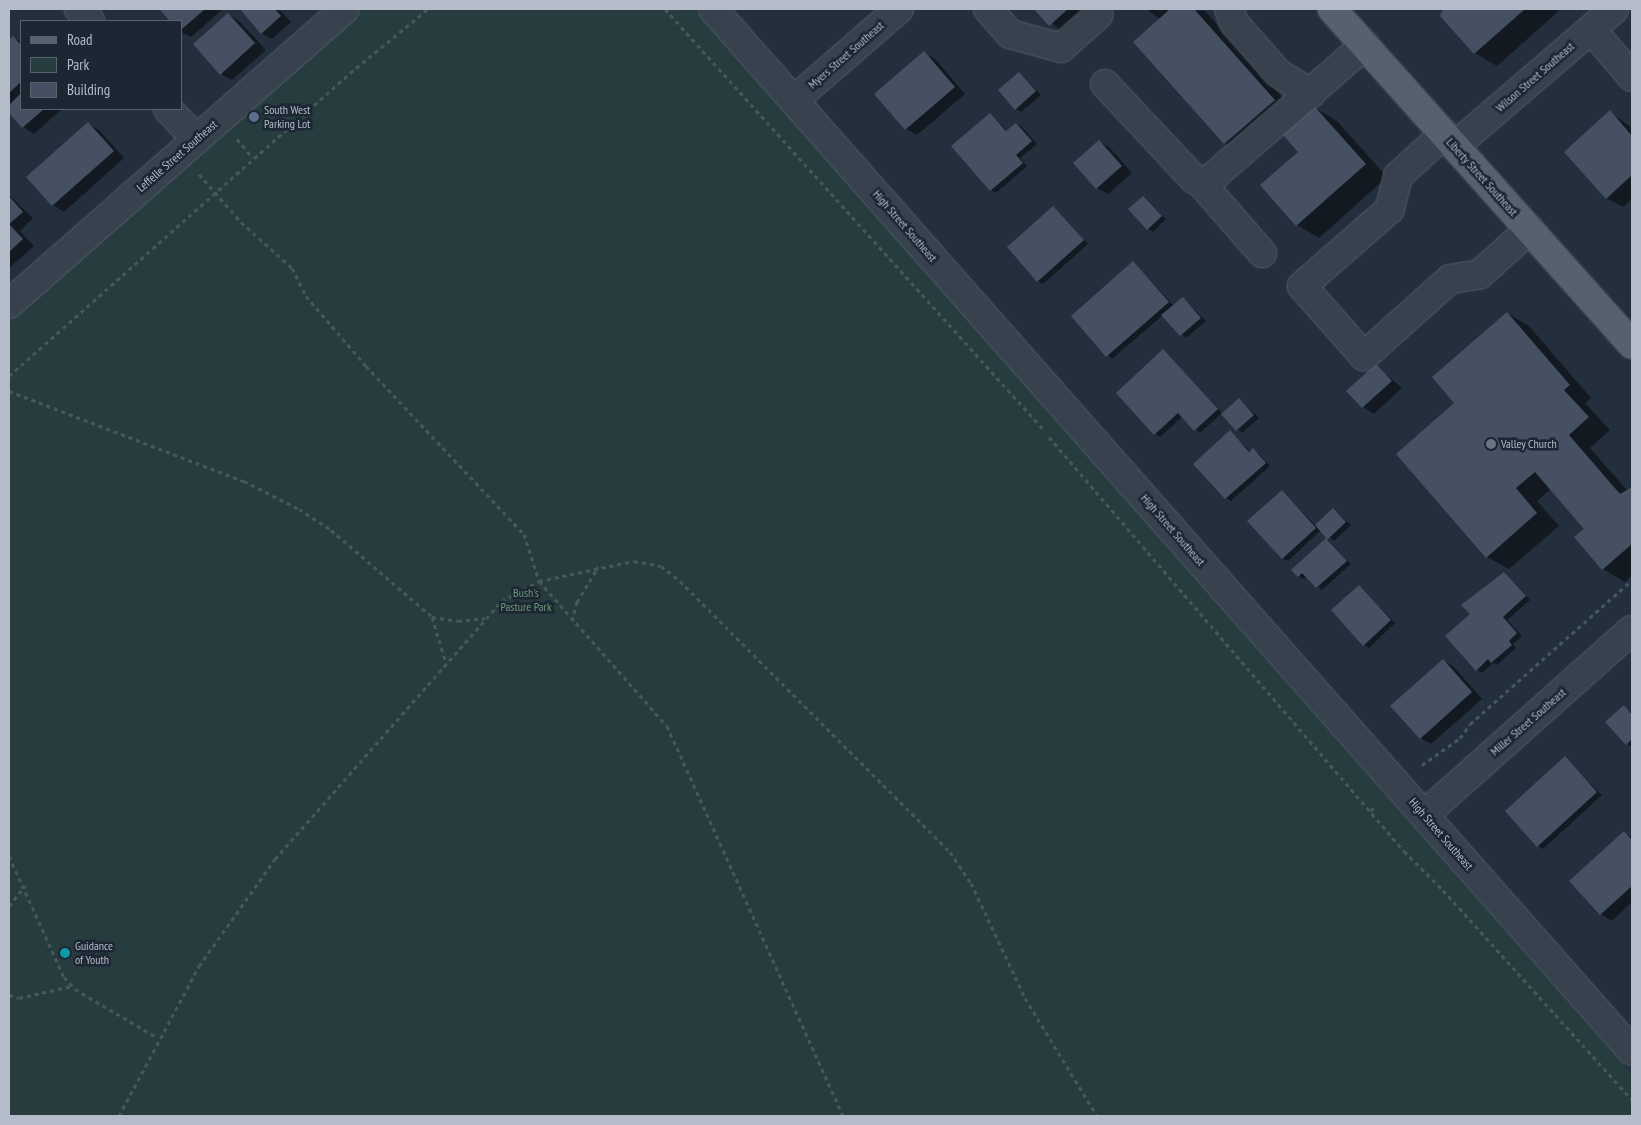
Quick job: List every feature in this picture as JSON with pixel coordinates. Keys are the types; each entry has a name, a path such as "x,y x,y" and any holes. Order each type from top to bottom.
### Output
{"main road":[{"name":"Liberty Street Southeast","path":"1332,9 1632,344"}],"street":[{"path":"79,9 89,20"},
{"name":"Leffelle Street Southeast","path":"9,304 345,9"},
{"name":"High Street Southeast","path":"713,9 1632,1051"},
{"name":"Myers Street Southeast","path":"794,100 899,9"},
{"path":"988,9 1010,34 1061,48 1098,15"},
{"path":"1229,9 1234,23 1278,73 1311,94"},
{"name":"Wilson Street Southeast","path":"1530,229 1480,274 1450,279 1364,356 1302,286 1390,209 1398,176 1450,140 1614,9"},
{"path":"1591,29 1632,77"},
{"path":"1201,183 1207,182 1311,94 1365,45"},
{"path":"1106,84 1194,179 1201,183 1262,253"},
{"path":"169,110 188,146"},
{"name":"Miller Street Southeast","path":"1424,815 1627,644"}],"path":[{"path":"9,376 253,158 428,9"},
{"path":"665,9 1051,439 1370,811 1632,1100"},
{"path":"188,146 216,193 241,222 292,268 306,296 366,366 524,534 540,581 572,621 667,726 843,1116"},
{"path":"246,150 253,158"},
{"path":"9,391 265,490 331,530 432,617 458,622 486,618"},
{"path":"119,1116 158,1038 199,966 275,859 486,618 502,601 540,581 599,566 634,561 650,562 680,581 950,852 971,883 1025,998 1097,1116"},
{"path":"572,621 577,602 599,566"},
{"path":"1422,765 1460,738 1470,724 1632,580"},
{"path":"432,617 446,663"},
{"path":"1370,811 1374,807"},
{"path":"9,856 25,886 57,964 72,986 158,1038"},
{"path":"9,906 25,886"},
{"path":"9,995 20,998 72,986"}],"green space":[{"name":"Bush's Pasture Park","path":"363,9 694,9 1632,1074 1632,1116 9,1116 9,321"}],"building":[{"path":"159,9 205,9 182,29 182,20 169,20"},
{"path":"240,9 275,9 281,16 261,34"},
{"path":"1034,9 1068,9 1049,26"},
{"path":"1170,9 1194,9 1275,100 1224,144 1133,42"},
{"path":"1443,9 1525,9 1474,54 1440,16"},
{"path":"228,13 255,43 220,75 193,44"},
{"path":"13,36 20,44 20,83 9,93 9,40"},
{"path":"924,51 955,87 905,130 874,94"},
{"path":"1019,72 1036,91 1015,110 998,90"},
{"path":"20,94 20,110 43,110 22,128 9,113 9,105"},
{"path":"1315,107 1366,164 1296,226 1260,185 1298,152 1283,135"},
{"path":"1610,110 1632,136 1632,175 1606,199 1564,152"},
{"path":"990,113 1006,131 1016,123 1032,141 1016,155 1023,163 990,191 951,146"},
{"path":"88,122 114,151 52,206 26,177"},
{"path":"1099,140 1122,166 1096,189 1073,163"},
{"path":"9,196 23,212 9,224"},
{"path":"1143,196 1162,216 1147,230 1128,209"},
{"path":"1053,206 1084,240 1037,282 1007,247"},
{"path":"9,224 23,239 9,252"},
{"path":"1133,261 1169,302 1106,357 1071,316"},
{"path":"1183,297 1201,318 1180,336 1161,315"},
{"name":"Valley Church","path":"1507,312 1570,385 1564,390 1589,417 1569,435 1620,494 1632,487 1632,544 1602,570 1574,537 1584,529 1535,472 1516,488 1537,513 1486,558 1396,454 1454,403 1432,377"},
{"path":"1163,349 1218,409 1194,431 1178,413 1154,435 1116,393"},
{"path":"1376,364 1392,381 1362,408 1346,391"},
{"path":"1239,398 1254,415 1236,431 1221,414"},
{"path":"1230,430 1249,452 1253,448 1266,463 1225,499 1193,464"},
{"path":"1282,490 1316,528 1282,559 1247,521"},
{"path":"1333,508 1346,522 1327,540 1347,561 1316,588 1302,573 1298,577 1291,570 1326,538 1315,525"},
{"path":"1504,572 1526,596 1503,617 1517,633 1509,641 1512,645 1491,663 1488,659 1476,671 1445,636 1470,614 1461,605"},
{"path":"1359,585 1391,620 1363,646 1331,610"},
{"path":"1443,659 1472,692 1420,739 1390,706"},
{"path":"1624,705 1632,715 1632,739 1626,745 1605,722"},
{"path":"1565,756 1597,792 1537,847 1505,811"},
{"path":"1624,831 1632,840 1632,886 1600,915 1569,881"}],"place":[{"name":"South West Parking Lot","path":"254,117"},
{"name":"Valley Church","path":"1491,444"},
{"name":"Guidance of Youth","path":"65,953"}]}
